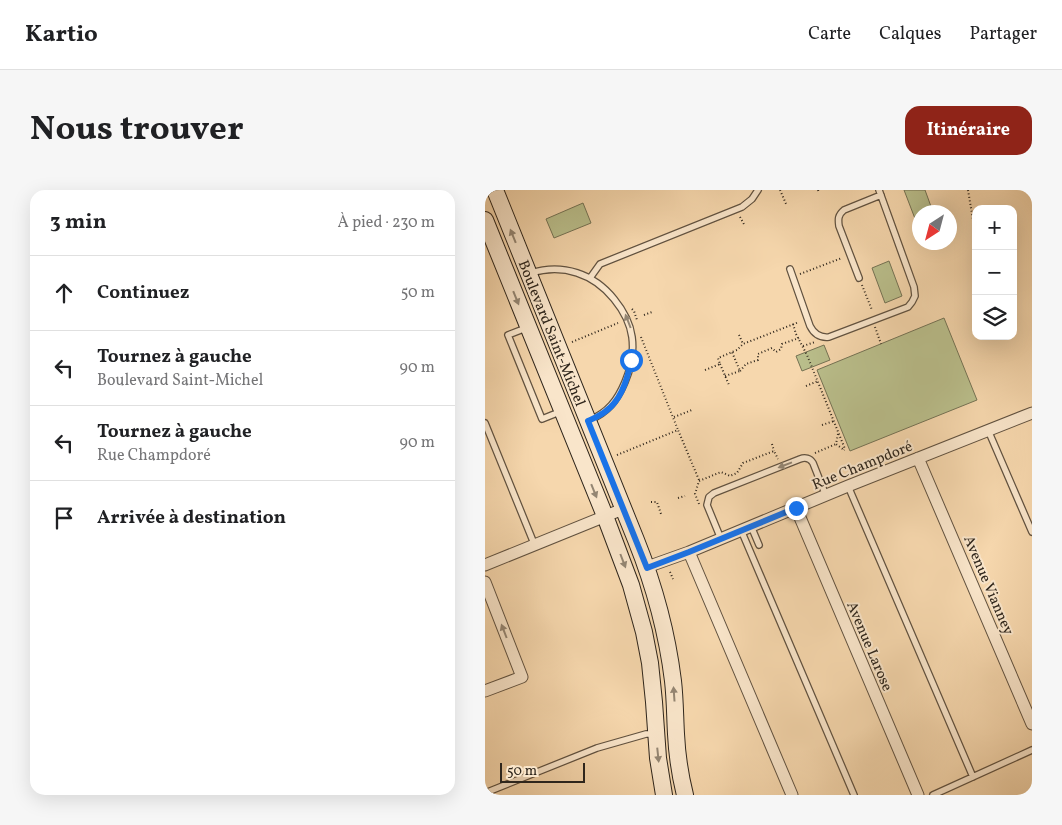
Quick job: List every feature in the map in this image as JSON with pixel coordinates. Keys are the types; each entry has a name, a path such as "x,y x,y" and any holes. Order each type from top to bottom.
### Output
{"main road":[{"name":"Boulevard Saint-Michel","path":"495,190 647,568 661,614 670,661 678,758 685,795"},
{"name":"Boulevard Saint-Michel","path":"486,227 529,328 631,585 644,632 651,673 664,795"}],"street":[{"name":"Rue Champdoré","path":"647,568 1032,412"},
{"name":"Avenue Vianney","path":"918,458 1032,724"},
{"name":"Avenue Larose","path":"796,508 918,795"},
{"path":"485,565 623,509"},
{"path":"689,552 792,795"},
{"path":"485,582 522,677 485,691"}],"lane":[{"path":"590,278 599,264 742,207 752,199 758,190"},
{"path":"790,269 810,326 817,335 829,337 908,307 913,302 914,286 880,193 844,210 839,217 839,226 859,278"},
{"path":"528,274 545,270 562,270 590,278 606,289 624,312 631,331 633,351 629,370 617,398 604,413 588,421"},
{"path":"485,423 535,546"},
{"path":"988,430 1032,532"},
{"path":"721,539 707,504 709,498 714,493 806,458 812,461 826,496"},
{"path":"848,486 973,777"},
{"path":"746,528 759,545"},
{"path":"746,528 854,795"},
{"path":"485,793 597,748 646,734 656,734"},
{"path":"933,795 1032,750"}],"path":[{"path":"780,190 787,206"},
{"path":"968,190 972,214"},
{"path":"740,215 745,226"},
{"path":"793,277 850,255"},
{"path":"859,278 873,312 873,320 881,344"},
{"path":"644,315 652,312"},
{"path":"567,344 622,322"},
{"path":"729,385 718,358 737,350 743,344 800,322"},
{"path":"793,324 845,449 836,444"},
{"path":"739,335 743,344"},
{"path":"642,338 699,481"},
{"path":"725,376 740,371 746,364 758,360 758,354 772,348 776,352 781,349 782,344 799,338"},
{"path":"803,346 818,341"},
{"path":"732,352 740,371"},
{"path":"705,370 720,364"},
{"path":"806,386 818,381"},
{"path":"673,417 692,410"},
{"path":"822,425 834,421"},
{"path":"613,457 678,430"},
{"path":"836,444 839,434"},
{"path":"772,444 775,452"},
{"path":"815,453 836,444"},
{"path":"678,498 685,496"},
{"path":"651,502 657,502 661,514"},
{"path":"669,570 673,579"}],"green space":[{"path":"904,190 925,190 930,205 912,205 912,211"},
{"path":"583,203 591,223 554,238 546,219"},
{"path":"889,261 902,296 885,303 872,268"},
{"path":"944,318 977,400 850,451 817,370"},
{"path":"824,345 830,360 802,371 796,356"}],"route":[{"path":"631,360 626,380 617,398 604,413 588,421 647,568 796,508"}]}
